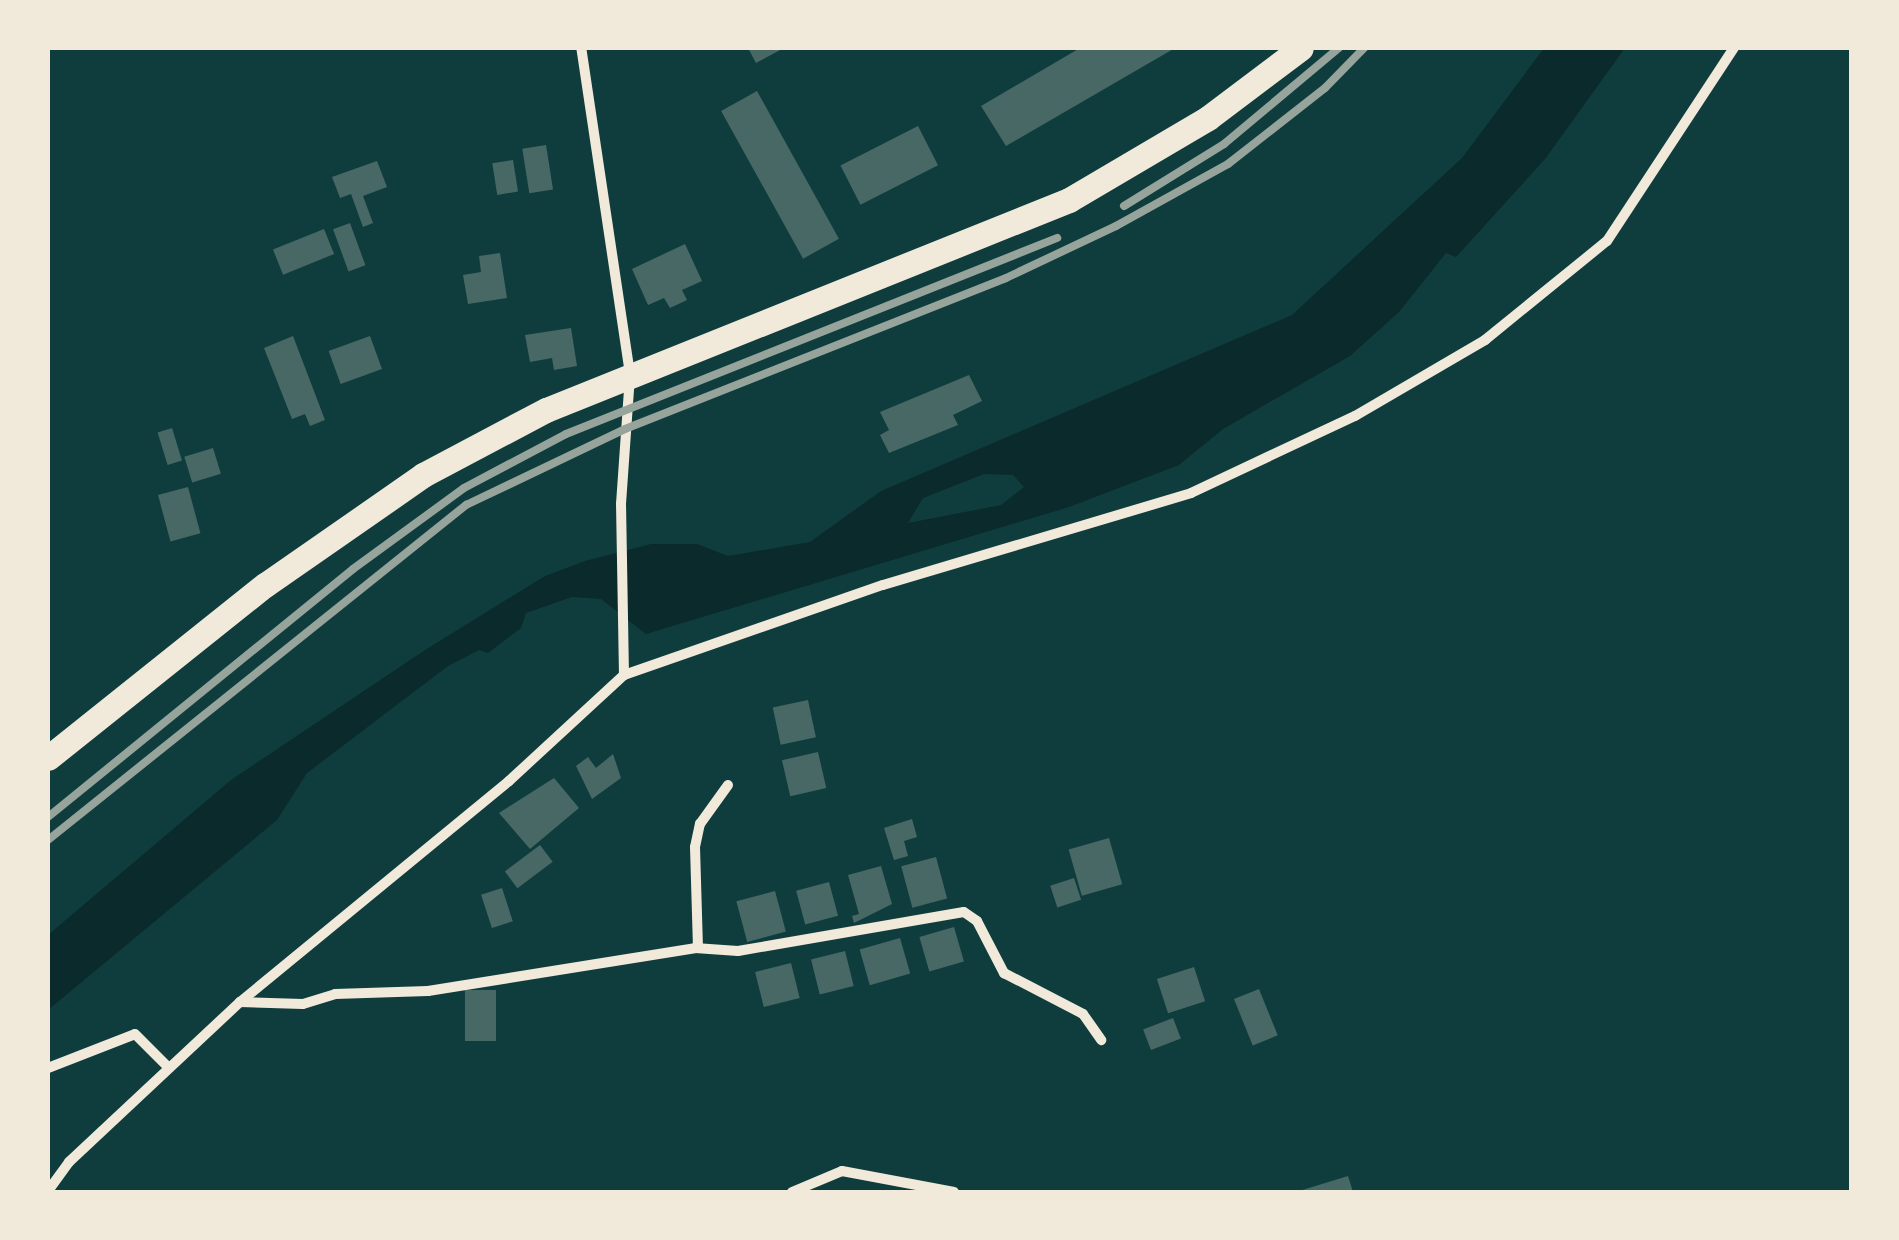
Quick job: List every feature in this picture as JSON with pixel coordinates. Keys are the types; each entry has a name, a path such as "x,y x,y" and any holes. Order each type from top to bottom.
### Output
{"main road":[{"path":"48,758 265,585 422,475 630,374 1069,200 1208,118 1301,48"}],"street":[{"path":"581,48 630,374 621,504 619,657 624,675"},
{"path":"48,1191 68,1162 240,1002 509,782 624,675 882,586 1191,492 1356,416 1486,340 1607,241 1734,48"},
{"path":"698,948 695,847 700,824 728,785"},
{"path":"240,1002 304,1004 336,994 428,992 698,948 738,951 964,912 977,921 1004,973 1083,1014 1101,1040"},
{"path":"48,1068 135,1034 168,1067"},
{"path":"792,1192 842,1171 954,1192"}],"water":[{"path":"1544,48 1625,48 1545,159 1456,257 1446,253 1399,312 1350,356 1223,429 1179,465 1069,507 646,634 601,599 572,597 526,613 521,628 488,653 479,650 448,666 307,773 277,820 48,1010 48,935 231,780 425,650 545,576 651,544 697,544 728,556 810,542 881,491 1292,315 1462,158","holes":["984,474 1013,475 1024,487 1001,505 908,523 923,498"]}],"building":[{"path":"748,48 784,48 756,63"},
{"path":"1080,48 1175,48 1006,146 981,106"},
{"path":"757,91 839,239 803,259 721,111"},
{"path":"918,126 938,165 860,205 840,165"},
{"path":"546,145 553,189 529,193 522,149"},
{"path":"513,160 518,192 497,195 492,163"},
{"path":"377,161 387,187 363,196 373,223 363,227 351,194 340,198 332,177"},
{"path":"350,223 365,265 348,271 333,229"},
{"path":"324,229 334,254 283,275 273,250"},
{"path":"685,244 702,281 682,290 687,300 670,308 664,298 648,305 632,269"},
{"path":"500,253 507,298 468,304 463,275 481,272 479,256"},
{"path":"571,328 577,366 554,370 552,358 530,362 525,335"},
{"path":"293,336 325,420 310,426 305,414 292,419 264,348"},
{"path":"370,336 382,369 341,384 329,351"},
{"path":"969,375 982,401 953,415 958,425 889,453 880,435 889,430 880,412"},
{"path":"172,428 182,461 168,465 158,432"},
{"path":"213,448 221,474 192,483 184,457"},
{"path":"188,487 200,533 170,541 158,495"},
{"path":"808,700 816,737 781,745 773,707"},
{"path":"818,752 826,788 790,796 782,760"},
{"path":"613,754 621,778 592,799 576,766 588,757 596,768"},
{"path":"554,778 579,808 530,849 499,813"},
{"path":"912,819 917,837 904,841 908,856 894,860 884,828"},
{"path":"1109,838 1122,884 1082,896 1069,850"},
{"path":"540,845 553,862 517,888 505,871"},
{"path":"936,857 947,899 912,908 901,866"},
{"path":"881,866 892,904 854,923 852,916 859,914 848,875"},
{"path":"1074,878 1081,900 1057,908 1050,886"},
{"path":"829,882 838,916 805,925 796,891"},
{"path":"502,888 513,921 492,928 481,895"},
{"path":"775,891 786,932 747,942 736,901"},
{"path":"954,927 964,962 929,972 919,937"},
{"path":"900,938 910,974 870,985 860,950"},
{"path":"845,951 854,986 820,994 811,959"},
{"path":"791,963 800,998 764,1007 755,972"},
{"path":"1194,967 1205,1001 1168,1013 1157,979"},
{"path":"1259,989 1278,1035 1253,1045 1234,999"},
{"path":"465,990 496,990 496,1041 465,1041"},
{"path":"1173,1018 1181,1039 1151,1050 1143,1029"},
{"path":"1348,1176 1353,1192 1296,1192"}],"railway":[{"path":"1124,206 1224,144 1339,48"},
{"path":"48,840 466,505 625,429 1006,278 1116,226 1228,164 1325,88 1364,48"},
{"path":"48,817 353,569 464,488 566,434 1057,238"}]}
